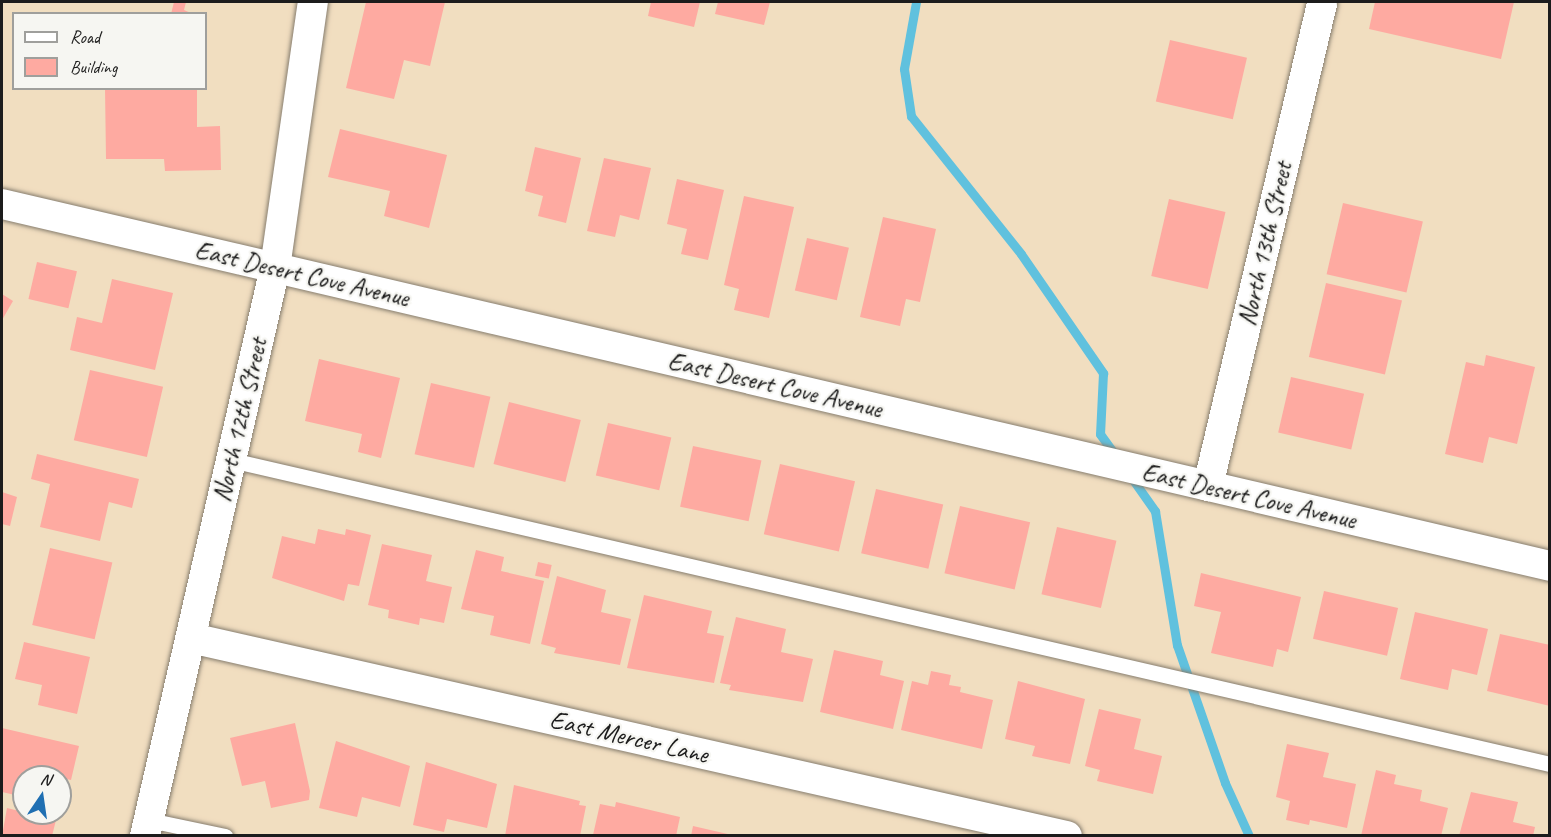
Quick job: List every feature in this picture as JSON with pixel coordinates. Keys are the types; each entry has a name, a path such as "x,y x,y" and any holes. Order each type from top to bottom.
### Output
{"street":[{"name":"North 12th Street","path":"147,828 275,268 313,2"},
{"name":"North 13th Street","path":"1208,486 1322,2"},
{"name":"East Desert Cove Avenue","path":"2,204 1550,566"},
{"name":"East Mercer Lane","path":"191,638 1066,836"}],"lane":[{"path":"231,460 1550,764"},
{"path":"147,828 225,836"}],"building":[{"path":"174,2 186,2 184,10 188,12 172,12"},
{"path":"366,2 445,2 430,66 404,60 394,99 346,88"},
{"path":"651,2 700,2 694,27 648,16"},
{"path":"718,2 770,2 764,25 715,14"},
{"path":"1375,2 1514,2 1501,59 1369,29"},
{"path":"1170,40 1247,58 1233,119 1156,101"},
{"path":"105,90 197,90 197,127 220,126 221,170 165,171 164,159 106,159"},
{"path":"340,129 447,155 429,228 384,216 390,191 328,177"},
{"path":"535,147 581,158 566,223 538,216 543,196 525,191"},
{"path":"604,158 651,168 639,220 620,215 615,237 587,231"},
{"path":"677,179 724,190 708,260 681,254 687,229 667,224"},
{"path":"744,196 794,207 769,318 734,310 739,289 724,285"},
{"path":"1169,199 1226,212 1208,289 1151,276"},
{"path":"1343,203 1423,221 1406,293 1327,274"},
{"path":"883,217 936,229 920,302 906,299 900,326 860,317"},
{"path":"807,238 849,248 837,300 795,291"},
{"path":"37,262 77,271 68,308 28,299"},
{"path":"112,279 173,293 155,370 70,350 77,317 102,323"},
{"path":"1326,283 1402,301 1385,375 1309,357"},
{"path":"2,294 13,301 2,320"},
{"path":"1486,355 1535,367 1517,444 1489,437 1483,463 1445,454 1466,362 1484,366"},
{"path":"319,359 400,378 381,458 358,452 362,434 305,421"},
{"path":"90,370 163,387 147,457 74,440"},
{"path":"1291,377 1364,394 1351,449 1278,433"},
{"path":"431,383 490,397 474,468 415,454"},
{"path":"509,402 581,420 565,482 494,464"},
{"path":"608,423 671,438 659,490 596,476"},
{"path":"693,446 761,461 749,521 680,507"},
{"path":"37,454 139,479 132,508 109,502 100,541 40,527 50,484 31,479"},
{"path":"780,464 855,481 839,551 764,534"},
{"path":"876,489 943,505 928,569 861,553"},
{"path":"2,492 17,497 10,526 2,524"},
{"path":"960,506 1030,522 1015,589 944,573"},
{"path":"1057,527 1116,541 1101,608 1041,594"},
{"path":"318,529 345,535 346,529 371,535 359,586 348,584 344,601 272,578 282,536 315,544"},
{"path":"382,544 432,555 426,581 452,587 444,623 420,618 419,625 388,618 389,610 368,605"},
{"path":"50,548 112,562 95,639 32,625"},
{"path":"476,550 504,557 501,571 544,581 530,644 490,635 494,616 461,609"},
{"path":"538,562 552,565 549,579 535,576"},
{"path":"1201,573 1301,597 1288,652 1277,649 1273,667 1211,653 1221,612 1194,606"},
{"path":"557,576 606,590 601,612 631,619 620,665 554,653 556,648 541,644"},
{"path":"1324,591 1398,608 1387,656 1313,639"},
{"path":"644,595 712,611 707,633 724,636 714,683 627,668"},
{"path":"1415,612 1488,629 1477,675 1452,669 1448,690 1400,679"},
{"path":"736,617 786,629 781,652 813,659 803,702 729,690 731,685 720,683"},
{"path":"1500,634 1550,645 1550,706 1487,691"},
{"path":"24,642 90,657 77,714 38,705 42,685 15,679"},
{"path":"834,650 883,661 880,675 904,681 893,729 820,712"},
{"path":"931,671 951,675 949,685 961,687 960,692 993,700 982,749 901,730 912,681 928,685"},
{"path":"1018,681 1085,699 1070,764 1032,756 1035,746 1005,739"},
{"path":"1099,709 1141,719 1134,749 1162,756 1153,794 1097,781 1100,770 1085,766"},
{"path":"295,723 310,791 309,800 271,808 265,781 242,786 230,738"},
{"path":"2,728 79,746 72,776 72,765 12,765 12,794 2,792"},
{"path":"336,741 410,766 400,807 362,797 357,817 319,808"},
{"path":"1287,744 1329,753 1323,777 1356,784 1347,828 1310,820 1309,825 1286,820 1290,801 1276,797"},
{"path":"426,762 497,784 487,828 447,819 444,832 413,825"},
{"path":"1376,770 1396,775 1394,784 1422,790 1420,801 1448,808 1441,836 1361,836"},
{"path":"514,785 580,801 579,805 586,806 580,836 505,836"},
{"path":"1471,792 1518,802 1513,822 1535,827 1533,836 1459,836"},
{"path":"616,802 680,817 676,836 593,835 600,804 615,807"},
{"path":"7,808 12,809 12,825 55,825 52,836 2,836"},
{"path":"693,826 732,835 732,836 691,836"}],"waterway":[{"path":"916,2 904,69 911,116 1021,254 1103,373 1100,434 1116,456"},
{"path":"1131,477 1155,511 1177,645 1225,783 1249,836"}]}
